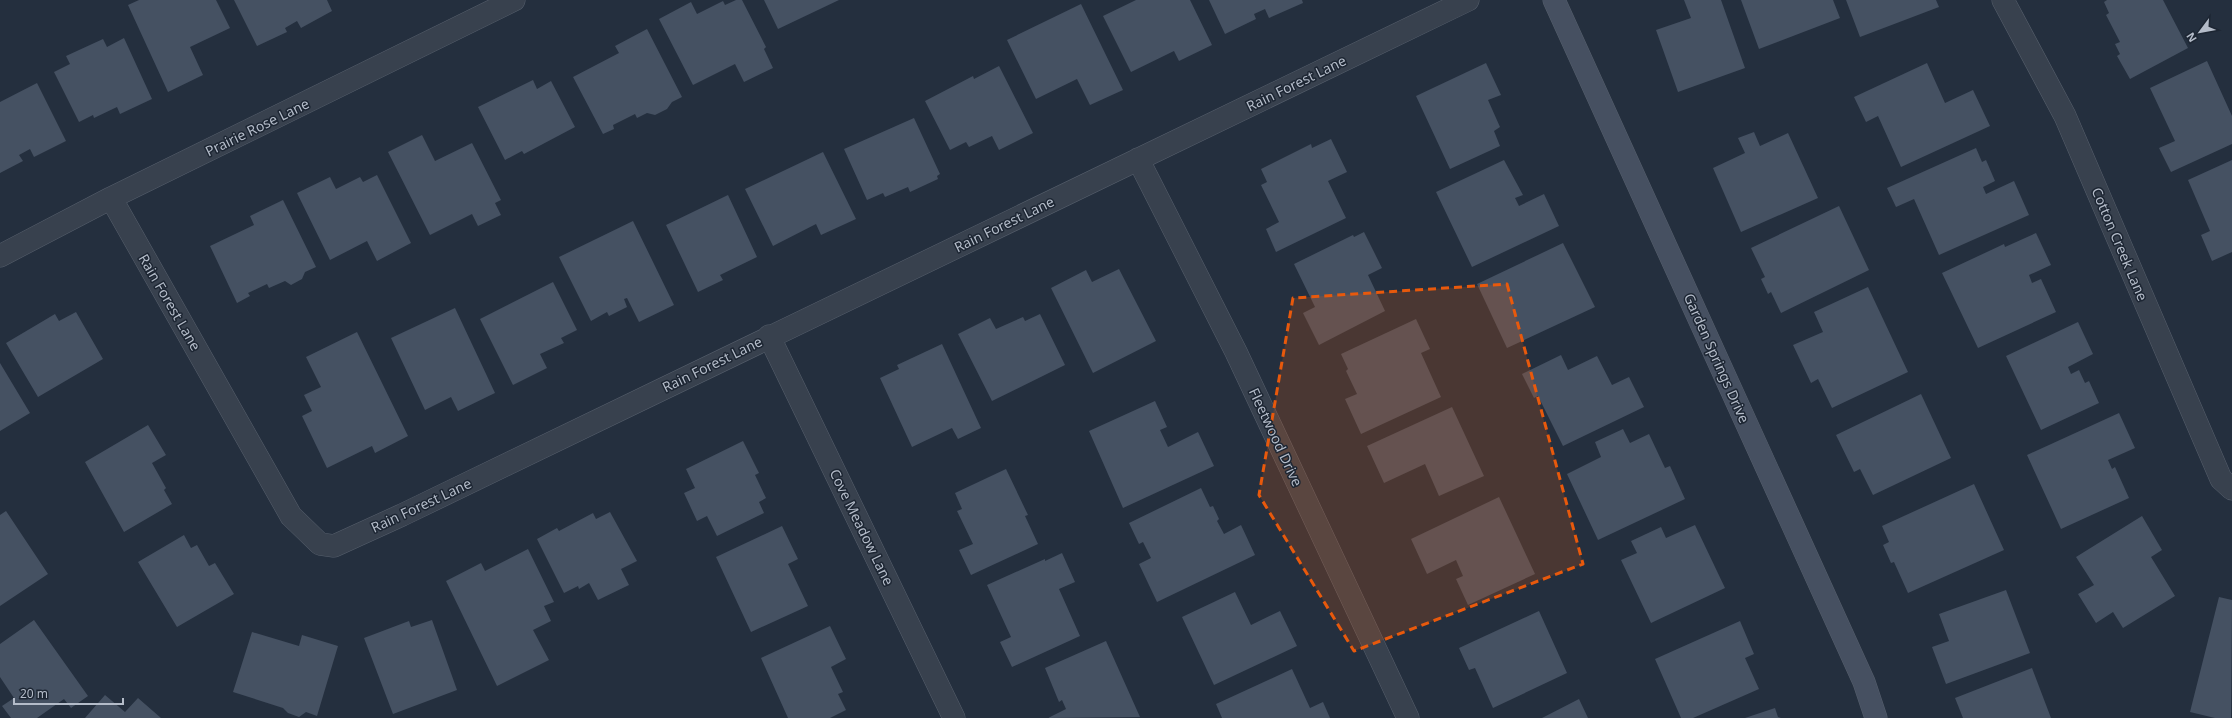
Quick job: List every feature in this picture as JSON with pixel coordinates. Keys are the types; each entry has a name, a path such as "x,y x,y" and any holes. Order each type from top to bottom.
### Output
{"street":[{"name":"Prairie Rose Lane","path":"0,256 111,198 514,0"},
{"name":"Rain Forest Lane","path":"111,198 291,516 320,544 334,546 402,515 769,336 1468,0"},
{"name":"Garden Springs Drive","path":"1554,0 1864,682 1876,718"},
{"name":"Cotton Creek Lane","path":"2003,0 2065,116 2222,479 2232,489"},
{"name":"Fleetwood Drive","path":"1138,159 1236,352 1408,718"},
{"name":"Cove Meadow Lane","path":"769,336 954,718"}],"highlighted area":[{"path":"1507,284 1583,564 1354,651 1259,495 1293,298"}],"building":[{"path":"139,0 216,0 230,28 190,47 203,75 168,92 128,5"},
{"path":"234,0 327,0 332,11 301,28 297,21 285,28 287,32 257,46"},
{"path":"736,0 742,0 766,47 764,49 773,68 744,82 735,64 693,85 659,19 691,2 697,14 723,1 725,5"},
{"path":"764,0 839,0 778,29"},
{"path":"1136,0 1190,0 1212,45 1179,61 1174,51 1131,72 1103,16"},
{"path":"1209,0 1302,0 1303,3 1269,18 1265,9 1254,14 1256,19 1225,34"},
{"path":"1684,0 1721,0 1745,68 1678,92 1656,30 1691,18"},
{"path":"1741,0 1833,0 1840,18 1759,49"},
{"path":"1846,0 1936,0 1939,7 1860,37"},
{"path":"2107,0 2163,0 2188,48 2130,79 2117,56 2120,54 2115,44 2120,42 2106,15 2109,13 2104,2"},
{"path":"1081,4 1123,90 1090,105 1077,79 1036,99 1007,40"},
{"path":"647,29 682,97 672,102 667,109 655,115 647,113 637,118 635,114 613,125 614,129 603,134 573,77 619,53 615,46"},
{"path":"124,38 152,99 120,114 117,107 94,118 93,115 79,122 54,72 70,64 66,56 103,39 107,47"},
{"path":"2207,61 2232,116 2232,144 2171,172 2159,148 2175,141 2150,88"},
{"path":"1486,63 1501,95 1488,100 1500,127 1494,131 1500,146 1450,169 1416,96"},
{"path":"1927,63 1945,103 1973,90 1990,126 1901,167 1878,116 1866,122 1854,97"},
{"path":"999,66 1033,133 999,150 992,136 969,147 966,142 950,150 925,101 973,76 974,79"},
{"path":"533,80 537,89 551,81 575,127 524,154 522,151 505,160 478,107"},
{"path":"37,83 66,141 34,157 30,149 19,155 23,161 0,173 0,102"},
{"path":"914,118 940,174 937,176 938,179 910,192 908,187 885,197 883,193 867,200 844,149"},
{"path":"1754,132 1760,146 1788,133 1818,198 1741,232 1713,168 1745,153 1738,138"},
{"path":"422,135 435,161 472,143 501,200 495,203 501,215 478,226 472,214 430,235 388,152"},
{"path":"1331,139 1347,172 1328,181 1346,218 1276,252 1266,229 1279,222 1261,185 1267,182 1261,169 1311,144 1312,148"},
{"path":"1976,148 1982,162 1986,160 1995,181 1983,187 1986,194 2014,181 2029,215 1939,255 1914,199 1896,207 1887,188"},
{"path":"823,152 856,219 821,235 816,224 773,246 745,189"},
{"path":"1504,160 1523,195 1515,198 1519,206 1544,194 1559,226 1472,267 1436,192"},
{"path":"2232,160 2232,252 2212,261 2201,235 2210,231 2188,180"},
{"path":"377,175 411,243 377,261 367,241 330,260 297,193 330,177 336,189 360,177 363,182"},
{"path":"728,195 757,257 720,275 723,280 698,292 666,225"},
{"path":"283,200 316,267 305,272 302,279 291,285 285,281 269,288 267,284 248,293 250,296 237,303 210,246 254,225 250,216"},
{"path":"1839,206 1869,270 1781,313 1771,292 1768,294 1761,279 1765,277 1751,248"},
{"path":"633,221 674,305 639,322 627,298 624,299 627,307 609,316 607,312 591,321 559,257"},
{"path":"1364,232 1382,268 1368,275 1385,311 1319,345 1303,313 1315,307 1294,264 1353,235 1354,237"},
{"path":"2036,233 2051,265 2029,275 2032,283 2041,279 2056,312 1978,348 1942,273 2004,244 2005,247"},
{"path":"1563,243 1595,307 1507,348 1477,284"},
{"path":"1119,269 1156,341 1093,373 1051,288 1086,270 1092,282"},
{"path":"553,282 577,330 561,338 564,343 540,354 547,368 513,385 480,319"},
{"path":"1868,287 1908,372 1832,408 1818,379 1811,383 1793,345 1823,332 1814,312"},
{"path":"455,308 495,393 458,411 451,397 425,410 391,338"},
{"path":"76,312 103,359 38,397 6,343 55,314 59,321"},
{"path":"1040,314 1065,365 992,401 958,334 990,318 996,329 1023,317 1025,321"},
{"path":"1416,319 1430,349 1421,353 1441,397 1361,434 1345,399 1357,394 1346,371 1348,369 1341,354"},
{"path":"2078,322 2093,354 2068,367 2071,374 2079,370 2085,383 2089,381 2099,403 2041,430 2006,356"},
{"path":"357,332 408,436 375,453 372,446 327,468 302,416 312,411 304,395 321,387 306,357"},
{"path":"942,344 981,428 958,439 952,428 912,447 880,378 899,369 897,365"},
{"path":"1561,355 1568,370 1597,356 1612,385 1629,377 1644,407 1563,446 1538,396 1534,398 1522,374"},
{"path":"0,363 30,413 0,431"},
{"path":"1921,394 1951,458 1873,495 1860,469 1854,472 1836,435"},
{"path":"1155,401 1167,427 1160,430 1168,447 1198,432 1214,466 1123,508 1089,431"},
{"path":"1452,407 1484,476 1439,496 1425,464 1384,483 1367,446"},
{"path":"2119,413 2135,448 2108,460 2112,469 2115,467 2129,498 2061,529 2027,455"},
{"path":"148,425 166,455 152,463 166,488 164,490 172,504 124,532 85,462"},
{"path":"1623,429 1630,443 1649,434 1665,468 1670,466 1685,499 1598,540 1567,474 1601,457 1595,442"},
{"path":"743,441 759,473 755,475 766,498 759,502 764,513 717,536 707,516 697,521 684,493 695,488 686,469"},
{"path":"1006,469 1028,515 1025,516 1038,544 971,575 959,550 973,544 957,511 962,509 955,493"},
{"path":"1974,484 2004,550 1908,593 1894,562 1891,563 1883,545 1889,542 1882,526"},
{"path":"1201,488 1210,507 1213,506 1219,519 1217,521 1224,534 1241,525 1255,555 1157,602 1139,564 1151,558 1143,542 1139,544 1129,523"},
{"path":"1499,497 1535,574 1468,605 1456,579 1463,576 1456,560 1427,574 1411,539"},
{"path":"6,511 48,574 0,606 0,515"},
{"path":"610,512 637,561 621,569 629,585 598,600 589,583 579,589 578,586 564,593 537,539 557,528 559,531 593,513 596,519"},
{"path":"2142,516 2162,550 2151,557 2175,596 2123,628 2113,612 2096,623 2078,594 2094,585 2076,557"},
{"path":"1695,525 1725,588 1651,623 1621,560 1637,553 1631,541 1661,527 1666,538"},
{"path":"782,526 798,559 788,564 808,606 751,632 716,557"},
{"path":"184,535 191,548 197,545 209,566 215,563 234,594 177,627 138,562"},
{"path":"528,549 554,602 544,606 551,621 533,630 549,660 497,686 446,581 481,563 485,571"},
{"path":"1062,553 1075,582 1059,589 1080,636 1012,667 1000,642 1011,637 987,585"},
{"path":"2006,590 2030,653 1946,684 1932,647 1949,641 1939,614"},
{"path":"1235,592 1251,625 1280,611 1297,646 1214,685 1182,617"},
{"path":"2219,597 2232,600 2231,718 2215,718 2190,712"},
{"path":"1539,611 1567,673 1493,708 1475,668 1469,670 1459,648"},
{"path":"34,620 88,696 71,708 64,699 37,718 11,718 2,706 14,698 0,677 0,644"},
{"path":"432,620 457,690 393,714 364,638 409,621 411,627"},
{"path":"1740,621 1754,654 1745,658 1759,689 1693,718 1681,718 1655,659"},
{"path":"830,626 846,659 831,667 843,692 838,694 846,710 830,718 788,718 761,658"},
{"path":"252,632 299,646 302,635 338,646 317,716 306,712 299,717 288,713 283,708 233,692"},
{"path":"1106,641 1140,717 1048,718 1066,709 1062,700 1059,702 1045,668"},
{"path":"2032,668 2051,718 1963,718 1955,698"},
{"path":"1292,669 1310,708 1323,702 1330,718 1222,718 1216,704"},
{"path":"105,695 125,712 138,698 161,718 85,718"},
{"path":"1579,699 1588,718 1542,718"},
{"path":"1775,708 1778,717 1781,718 1745,718"}]}
